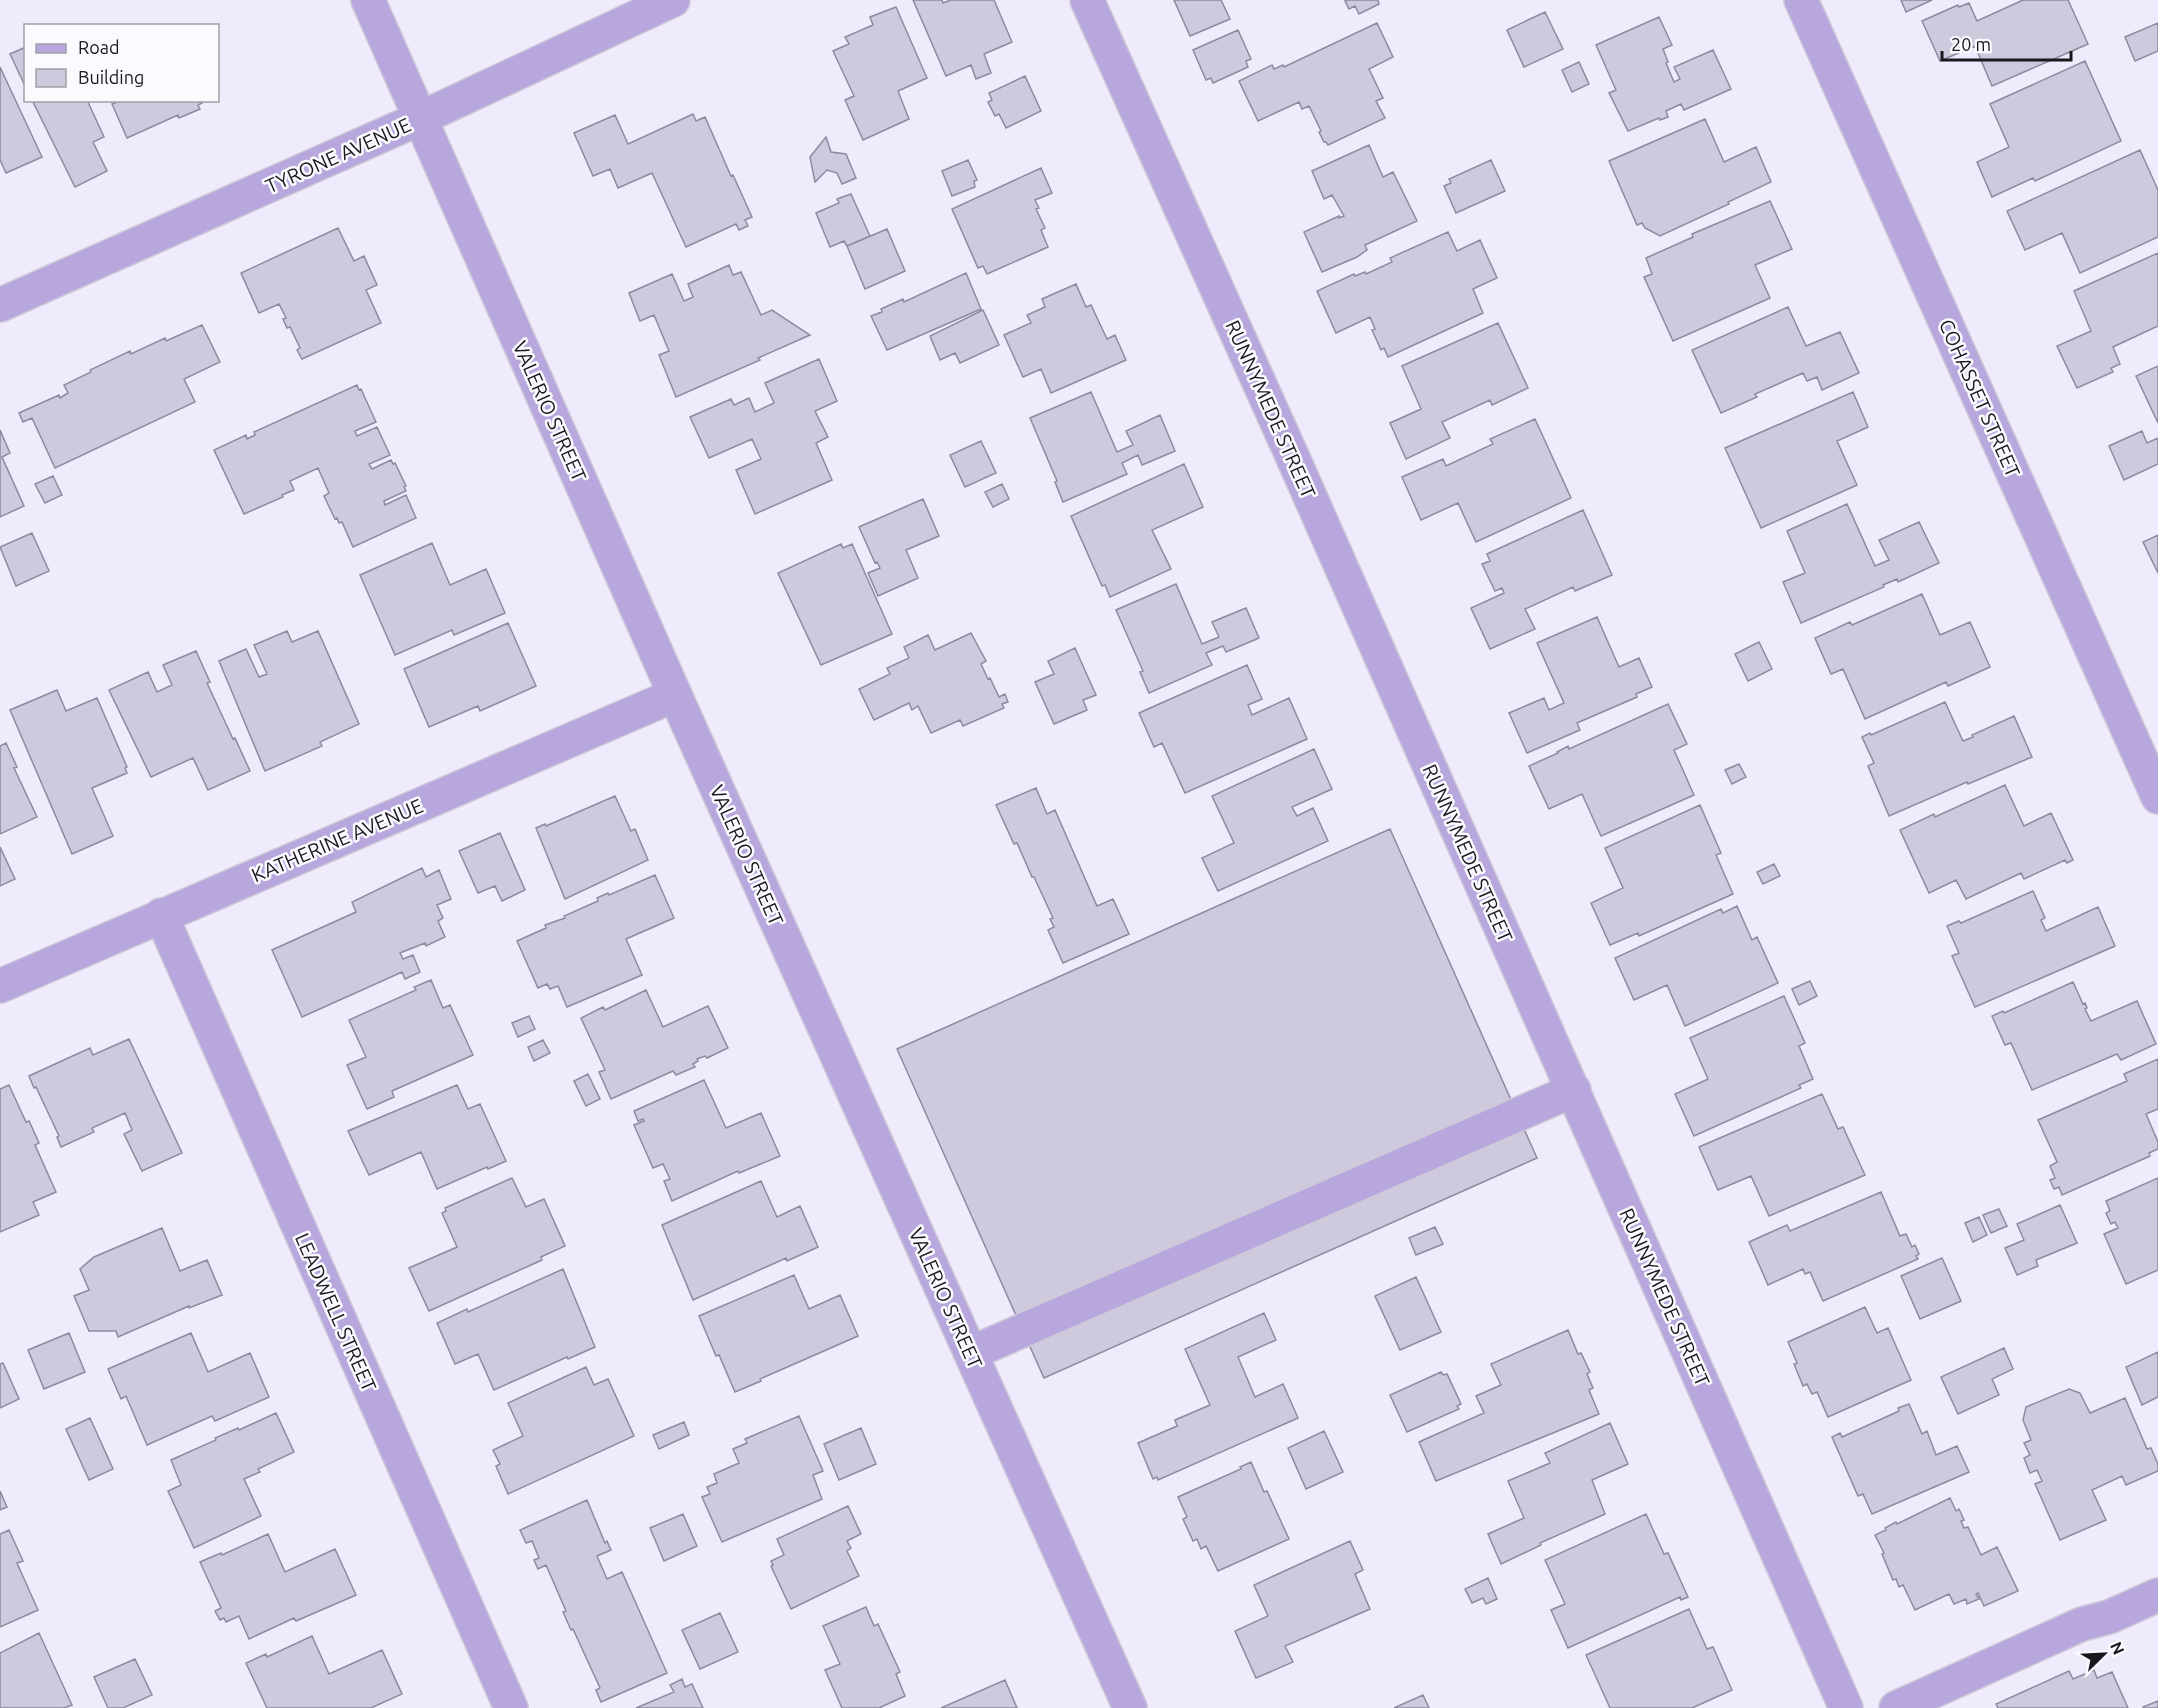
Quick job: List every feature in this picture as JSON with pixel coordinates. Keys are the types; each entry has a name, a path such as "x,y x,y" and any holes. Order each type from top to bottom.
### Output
{"street":[{"name":"VALERIO STREET","path":"368,0 675,695 1130,1708"},
{"name":"TYRONE AVENUE","path":"0,305 421,118 673,0"},
{"name":"RUNNYMEDE STREET","path":"1087,0 1574,1090 1846,1708"},
{"name":"COHASSET STREET","path":"1801,0 2158,797"},
{"name":"KATHERINE AVENUE","path":"0,986 675,695"},
{"name":"LEADWELL STREET","path":"161,915 511,1708"},
{"path":"971,1353 1574,1090"},
{"path":"1896,1708 2082,1624 2109,1617 2158,1595"}],"building":[{"path":"913,0 942,0 943,3 951,0 994,0 1012,42 984,54 991,73 976,79 971,65 946,76"},
{"path":"1174,0 1221,0 1230,19 1190,36"},
{"path":"1378,0 1379,4 1359,14 1355,6 1349,9 1345,1"},
{"path":"1901,0 1932,0 1906,12"},
{"path":"2023,0 2068,0 2088,44 1992,86 1975,46 1940,61 1922,21 1958,5 1959,7 1969,3 1977,21"},
{"path":"896,7 927,78 898,91 909,119 863,140 845,100 854,96 833,51 849,44 845,37 873,25 870,17"},
{"path":"1545,12 1563,49 1524,67 1507,30"},
{"path":"1659,17 1672,45 1663,49 1674,82 1680,79 1674,67 1713,50 1731,89 1684,110 1681,104 1666,111 1668,117 1660,120 1659,118 1628,131 1609,93 1616,90 1596,45"},
{"path":"1377,23 1393,57 1369,69 1383,98 1376,101 1385,118 1328,145 1319,132 1321,131 1309,106 1302,109 1299,102 1258,121 1239,81 1272,65 1274,69 1283,65 1284,67"},
{"path":"2158,23 2158,51 2135,61 2125,37"},
{"path":"1238,30 1251,59 1246,61 1248,67 1213,83 1211,78 1206,80 1193,50"},
{"path":"24,48 24,84 10,54"},
{"path":"2085,61 2121,141 2035,181 2033,178 1992,197 1977,162 2009,147 1990,104"},
{"path":"1579,62 1589,84 1572,92 1562,70"},
{"path":"0,67 42,157 6,173 0,160"},
{"path":"1025,76 1041,111 1006,128 999,114 995,116 988,102 992,100 989,93"},
{"path":"33,102 88,102 104,137 93,142 107,171 75,187"},
{"path":"202,103 198,105 200,109 179,118 178,115 127,138 112,104"},
{"path":"693,114 696,121 705,117 752,217 745,220 748,226 739,230 736,224 686,247 652,173 618,188 610,169 593,176 574,133 615,115 628,144"},
{"path":"1705,119 1724,162 1756,147 1771,182 1660,236 1645,228 1642,223 1637,225 1609,161"},
{"path":"826,137 831,152 846,154 856,178 842,184 837,173 827,170 815,182 810,157"},
{"path":"1369,145 1383,177 1393,172 1417,221 1365,245 1367,250 1357,257 1322,272 1304,232 1339,216 1339,218 1344,216 1332,195 1324,199 1312,171"},
{"path":"2140,150 2158,190 2158,237 2080,273 2062,233 2025,250 2007,211"},
{"path":"968,160 977,180 974,181 975,187 952,196 942,171"},
{"path":"1491,160 1505,191 1456,213 1444,186 1451,183 1449,179"},
{"path":"1041,168 1052,193 1035,200 1039,208 1036,209 1045,228 1041,230 1048,247 987,274 983,266 978,268 952,209"},
{"path":"851,194 870,236 847,246 844,241 830,247 816,213 839,203 837,199"},
{"path":"1770,201 1792,249 1755,265 1770,298 1673,341 1644,277 1652,274 1646,258 1693,237 1692,234"},
{"path":"338,228 354,261 364,256 377,285 366,290 381,323 302,359 297,350 300,348 290,327 287,328 283,319 286,318 279,304 259,313 241,273"},
{"path":"887,229 905,271 865,289 847,246"},
{"path":"1448,232 1457,251 1480,240 1497,278 1473,289 1483,313 1388,357 1384,348 1381,350 1372,330 1375,329 1370,317 1336,333 1317,291 1354,274 1355,276 1365,272 1366,274 1392,262 1390,258"},
{"path":"2158,253 2158,326 2113,347 2120,364 2111,368 2113,372 2077,388 2057,346 2091,331 2074,291"},
{"path":"729,265 733,275 741,272 761,315 772,310 810,335 676,397 659,355 669,351 654,315 640,321 629,293 672,274 684,301 693,297 688,284"},
{"path":"966,273 981,309 887,350 871,316 903,299 904,302"},
{"path":"1076,284 1086,307 1091,305 1107,339 1115,335 1126,360 1051,393 1041,369 1023,377 1004,335 1031,323 1027,315 1045,307 1042,299"},
{"path":"1788,307 1806,346 1840,332 1859,373 1822,390 1817,377 1807,381 1803,373 1755,394 1757,397 1721,413 1692,350"},
{"path":"983,310 999,345 960,363 955,353 940,360 930,336"},
{"path":"1498,323 1528,388 1492,405 1490,400 1442,422 1450,438 1406,459 1390,423 1421,409 1402,366"},
{"path":"202,325 220,362 184,379 195,402 55,468 32,418 23,422 19,413 59,395 60,398 68,393 64,385 91,372 90,370 130,351 131,354 165,338 166,341"},
{"path":"819,359 837,401 815,411 828,437 816,443 832,480 755,514 736,470 761,459 752,439 709,458 690,417 731,399 734,405 749,398 755,412 774,403 765,383"},
{"path":"2158,366 2158,423 2136,376"},
{"path":"357,385 376,422 355,431 357,436 377,427 390,455 369,464 372,469 391,460 393,464 395,463 406,486 404,487 406,491 384,501 385,505 406,495 416,518 353,547 342,522 339,523 337,518 335,519 324,496 329,493 318,468 290,481 294,490 282,495 283,497 244,514 214,450 246,435 247,439 255,435 254,432"},
{"path":"1091,392 1117,452 1133,445 1126,431 1160,415 1175,451 1142,465 1138,455 1122,463 1127,474 1063,502 1055,482 1057,481 1030,418"},
{"path":"1853,392 1868,427 1837,441 1857,485 1761,528 1725,448"},
{"path":"1535,419 1571,498 1476,542 1458,503 1421,520 1402,477 1443,459 1446,466 1493,444 1490,439"},
{"path":"0,430 10,453 2,457 24,506 0,517"},
{"path":"2142,431 2147,443 2158,438 2158,464 2124,480 2109,446"},
{"path":"981,441 996,473 965,487 950,455"},
{"path":"1184,464 1203,507 1152,530 1171,569 1110,597 1105,585 1102,586 1071,516"},
{"path":"53,476 62,495 45,503 35,484"},
{"path":"1002,484 1009,499 993,507 985,492"},
{"path":"923,499 939,536 906,550 918,578 878,596 868,573 880,568 877,562 875,563 859,527"},
{"path":"1847,504 1875,566 1889,560 1879,540 1919,522 1939,563 1898,582 1897,579 1883,585 1884,587 1801,623 1783,582 1805,573 1787,531"},
{"path":"1583,510 1612,575 1575,591 1573,587 1525,609 1535,629 1490,649 1471,608 1504,593 1502,588 1495,591 1482,564 1490,561 1487,554"},
{"path":"32,533 49,571 16,586 0,547"},
{"path":"2158,535 2158,573 2143,542"},
{"path":"432,543 450,585 486,569 505,613 454,635 452,630 395,655 360,575"},
{"path":"841,544 843,548 852,544 892,634 821,665 778,573"},
{"path":"1176,584 1202,644 1219,637 1212,622 1246,608 1259,638 1226,652 1223,646 1206,653 1212,665 1149,693 1140,672 1143,671 1116,610"},
{"path":"1922,594 1940,635 1970,622 1990,667 1948,686 1946,682 1865,719 1843,669 1831,674 1815,638 1850,622 1852,625"},
{"path":"1597,617 1619,667 1639,658 1652,687 1636,694 1637,697 1577,723 1580,730 1527,753 1509,713 1544,698 1549,710 1564,703 1537,643"},
{"path":"508,623 536,686 480,711 478,706 429,727 404,669"},
{"path":"287,631 292,642 318,631 359,724 320,742 322,746 265,771 219,661 246,649 259,677 267,674 254,645"},
{"path":"971,633 986,661 981,664 988,679 990,678 999,697 1005,694 1008,702 1002,704 1004,708 963,726 960,720 931,733 918,706 912,710 909,703 874,720 859,689 890,674 887,668 909,658 904,647 928,635 935,650"},
{"path":"1759,642 1772,669 1748,681 1735,654"},
{"path":"1075,648 1096,695 1083,700 1087,710 1054,724 1035,682 1054,674 1048,661"},
{"path":"196,651 210,682 207,683 250,771 208,790 193,758 151,777 109,690 148,672 157,692 172,685 163,665"},
{"path":"1247,665 1262,699 1248,705 1252,715 1289,698 1307,739 1185,793 1162,743 1154,747 1139,713"},
{"path":"57,690 66,711 97,698 127,767 125,768 127,773 92,788 113,836 72,854 10,710"},
{"path":"1945,702 1963,741 2014,716 2032,757 1889,816 1868,766 1874,763 1862,737"},
{"path":"1668,704 1687,744 1674,750 1694,795 1601,836 1582,794 1549,809 1529,766 1568,746 1569,749"},
{"path":"6,743 17,767 14,768 37,817 0,834 0,746"},
{"path":"1314,749 1332,789 1292,807 1297,816 1313,808 1328,841 1218,891 1202,858 1234,843 1212,796"},
{"path":"1739,764 1746,777 1732,784 1725,770"},
{"path":"2005,785 2024,826 2051,813 2073,860 2067,863 2065,860 2024,879 2021,873 1966,899 1956,880 1929,893 1900,830 1934,814 1935,817"},
{"path":"1036,788 1047,814 1055,810 1097,906 1113,899 1129,934 1063,963 1048,930 1054,927 1050,919 1053,918 996,805"},
{"path":"615,796 631,831 635,829 648,860 565,899 536,828 545,824 546,826"},
{"path":"1700,805 1721,853 1716,855 1733,894 1639,936 1638,933 1610,945 1591,903 1623,888 1605,848"},
{"path":"1390,829 1537,1158 1044,1378 897,1049"},
{"path":"500,833 525,890 502,901 495,886 478,893 459,851"},
{"path":"0,847 15,879 0,886"},
{"path":"1774,864 1780,876 1763,884 1757,872"},
{"path":"422,868 426,877 439,870 451,899 437,905 443,918 438,921 445,937 426,946 425,943 400,953 403,959 413,955 420,972 405,979 402,972 302,1017 272,950 356,912 352,902"},
{"path":"655,875 674,918 626,939 642,975 567,1007 558,986 550,989 547,984 538,988 517,941 546,928 545,925 565,918 564,916 598,901 597,898"},
{"path":"2033,891 2045,918 2041,920 2046,931 2098,907 2115,946 1975,1007 1952,956 1959,953 1947,926 1959,921 1961,923"},
{"path":"1737,906 1752,940 1757,937 1778,983 1685,1026 1667,985 1634,1000 1615,958 1721,909 1723,913"},
{"path":"431,980 443,1008 450,1005 473,1055 392,1091 394,1097 367,1109 347,1065 366,1057 349,1020 416,990 414,987"},
{"path":"1810,981 1817,996 1799,1005 1792,989"},
{"path":"2073,982 2083,1004 2085,1003 2087,1008 2085,1009 2091,1021 2137,1001 2156,1044 2121,1060 2117,1054 2032,1090 2011,1043 2005,1045 1992,1016 2003,1011 2004,1013"},
{"path":"646,990 663,1027 708,1006 728,1048 707,1058 705,1056 697,1059 698,1061 693,1064 695,1067 676,1075 673,1071 611,1099 599,1072 605,1070 581,1018 603,1007 605,1010"},
{"path":"1784,996 1805,1043 1799,1046 1813,1079 1799,1085 1801,1088 1694,1136 1675,1094 1708,1079 1690,1038"},
{"path":"529,1016 535,1029 518,1037 512,1023"},
{"path":"129,1039 182,1153 142,1171 124,1134 132,1130 125,1113 92,1128 94,1132 61,1147 57,1137 59,1136 29,1076 90,1048 93,1055"},
{"path":"543,1040 550,1053 534,1061 528,1047"},
{"path":"2158,1059 2158,1109 2146,1114 2158,1142 2158,1149 2149,1153 2150,1156 2062,1195 2059,1187 2054,1189 2050,1180 2055,1178 2050,1166 2057,1162 2038,1120 2127,1081 2124,1074"},
{"path":"588,1074 600,1099 586,1106 574,1081"},
{"path":"704,1080 726,1128 761,1113 780,1156 739,1173 738,1171 672,1201 664,1181 670,1179 663,1164 653,1168 634,1125 644,1121 643,1119 638,1121 634,1111"},
{"path":"9,1085 26,1122 29,1121 39,1143 35,1145 56,1192 33,1202 39,1215 0,1232 0,1089"},
{"path":"457,1085 468,1109 480,1104 506,1161 437,1189 421,1152 369,1175 348,1131"},
{"path":"1822,1094 1838,1129 1843,1127 1865,1175 1769,1216 1751,1176 1718,1190 1699,1147"},
{"path":"512,1178 526,1207 544,1199 565,1246 541,1257 542,1260 429,1311 409,1268 457,1247 442,1213 446,1211 445,1208"},
{"path":"2158,1178 2158,1270 2126,1284 2104,1234 2118,1228 2115,1222 2111,1224 2106,1213 2110,1211 2106,1201"},
{"path":"761,1181 777,1217 800,1206 818,1247 787,1261 786,1258 693,1300 662,1225"},
{"path":"1881,1192 1900,1236 1906,1234 1912,1247 1915,1245 1919,1254 1916,1256 1918,1259 1823,1301 1810,1272 1805,1274 1803,1269 1768,1285 1749,1242 1787,1225 1790,1231"},
{"path":"2060,1205 2077,1243 2036,1260 2038,1266 2017,1275 2005,1248 2024,1240 2017,1224"},
{"path":"1999,1209 2007,1226 1991,1233 1983,1215"},
{"path":"1979,1217 1987,1235 1973,1242 1965,1223"},
{"path":"1435,1227 1443,1244 1416,1255 1409,1238"},
{"path":"162,1228 180,1271 207,1260 222,1295 189,1308 189,1306 118,1337 116,1331 89,1331 74,1296 89,1290 80,1269 94,1257"},
{"path":"1942,1258 1961,1301 1920,1319 1901,1276"},
{"path":"563,1269 595,1347 494,1390 478,1354 455,1364 437,1323 467,1309 468,1312"},
{"path":"794,1275 809,1309 840,1295 858,1336 735,1392 699,1316"},
{"path":"1416,1277 1441,1332 1400,1350 1375,1296"},
{"path":"1865,1307 1877,1333 1888,1328 1911,1380 1828,1417 1817,1392 1812,1394 1807,1384 1803,1386 1788,1342"},
{"path":"1264,1313 1276,1340 1238,1357 1255,1397 1283,1384 1298,1418 1158,1480 1157,1477 1153,1479 1138,1443 1177,1426 1175,1420 1210,1405 1185,1349"},
{"path":"1568,1330 1578,1354 1581,1353 1590,1372 1587,1374 1593,1388 1589,1390 1599,1414 1436,1481 1419,1442 1484,1413 1476,1396 1501,1385 1491,1364"},
{"path":"69,1333 85,1372 44,1389 28,1350"},
{"path":"191,1333 208,1372 250,1353 269,1397 215,1421 212,1416 147,1445 126,1396 121,1399 108,1369"},
{"path":"2004,1348 2013,1369 1992,1379 1999,1395 1958,1414 1941,1377"},
{"path":"2158,1352 2158,1397 2142,1405 2126,1367"},
{"path":"3,1363 19,1399 0,1408 0,1364"},
{"path":"586,1367 594,1385 608,1379 634,1436 508,1494 496,1466 500,1464 493,1450 523,1436 508,1403"},
{"path":"1441,1372 1443,1375 1447,1374 1461,1404 1457,1406 1459,1409 1407,1432 1390,1395"},
{"path":"2069,1389 2080,1393 2090,1413 2125,1398 2147,1449 2151,1448 2158,1464 2158,1471 2126,1485 2122,1476 2092,1490 2106,1520 2060,1540 2035,1484 2042,1481 2037,1470 2030,1473 2024,1458 2030,1455 2024,1443 2031,1440 2023,1420 2026,1407"},
{"path":"1909,1404 1922,1434 1927,1431 1936,1455 1957,1446 1969,1472 1872,1514 1863,1494 1858,1496 1832,1437 1840,1433 1842,1437 1899,1411 1898,1408"},
{"path":"276,1413 294,1452 258,1469 260,1472 244,1479 261,1516 194,1548 168,1491 181,1485 171,1460 216,1440 215,1438"},
{"path":"799,1416 823,1471 813,1475 822,1499 722,1542 702,1497 710,1494 707,1487 717,1483 714,1474 739,1463 733,1449 747,1443 745,1439"},
{"path":"90,1418 113,1469 89,1480 66,1429"},
{"path":"684,1422 689,1435 659,1449 653,1435"},
{"path":"1610,1423 1628,1464 1592,1480 1605,1514 1540,1543 1541,1545 1501,1564 1488,1534 1524,1518 1508,1481 1550,1463 1545,1453"},
{"path":"861,1428 876,1464 839,1480 824,1444"},
{"path":"1324,1431 1343,1472 1306,1489 1288,1448"},
{"path":"1251,1462 1289,1539 1218,1571 1206,1546 1201,1549 1197,1539 1193,1541 1183,1519 1187,1517 1178,1497 1241,1469 1240,1467"},
{"path":"0,1491 7,1507 0,1510"},
{"path":"1950,1498 1956,1511 1959,1509 1964,1520 1961,1521 1964,1528 1968,1527 1981,1555 1997,1547 2018,1591 1984,1606 1978,1593 1976,1594 1979,1599 1967,1604 1966,1599 1954,1604 1949,1594 1915,1610 1903,1585 1899,1587 1896,1579 1893,1580 1875,1535 1896,1522 1897,1524"},
{"path":"587,1500 605,1543 607,1541 611,1550 597,1556 607,1579 622,1572 667,1673 601,1702 596,1690 600,1688 563,1612 566,1611 546,1565 538,1569 534,1560 539,1558 532,1541 526,1543 520,1530"},
{"path":"848,1506 861,1534 847,1541 851,1548 847,1551 859,1576 791,1609 771,1566 773,1565 771,1561 784,1555 777,1539"},
{"path":"683,1514 697,1546 664,1561 650,1528"},
{"path":"1646,1514 1664,1554 1668,1553 1688,1597 1681,1600 1680,1597 1568,1648 1551,1610 1565,1604 1545,1560"},
{"path":"9,1530 23,1561 17,1563 38,1610 0,1627 0,1534"},
{"path":"268,1534 285,1572 335,1549 356,1595 296,1621 294,1618 249,1639 239,1616 226,1622 224,1618 220,1620 215,1611 221,1608 200,1562 221,1553 222,1555"},
{"path":"1350,1541 1363,1570 1355,1574 1370,1609 1285,1646 1293,1662 1256,1678 1235,1631 1268,1616 1254,1585"},
{"path":"1488,1578 1497,1599 1486,1604 1483,1598 1472,1603 1465,1589"},
{"path":"866,1607 874,1626 878,1624 900,1672 896,1674 905,1696 879,1708 842,1708 825,1670 840,1664 823,1626"},
{"path":"1689,1609 1707,1649 1713,1647 1732,1690 1692,1708 1610,1708 1586,1655"},
{"path":"720,1613 738,1652 700,1669 682,1630"},
{"path":"39,1633 72,1705 64,1708 0,1708 0,1653"},
{"path":"312,1636 329,1674 382,1650 402,1694 371,1708 267,1708 246,1663 266,1654 267,1657"},
{"path":"135,1659 152,1695 123,1708 108,1708 94,1677"},
{"path":"2094,1670 2097,1678 2112,1672 2128,1708 1998,1708 1996,1704 2069,1671 2073,1679"},
{"path":"682,1679 685,1687 692,1684 703,1708 636,1708 674,1692 670,1685"},
{"path":"1005,1680 1017,1708 941,1708"},
{"path":"1423,1695 1429,1708 1394,1708"},
{"path":"2158,1701 2158,1708 2143,1707"}]}
